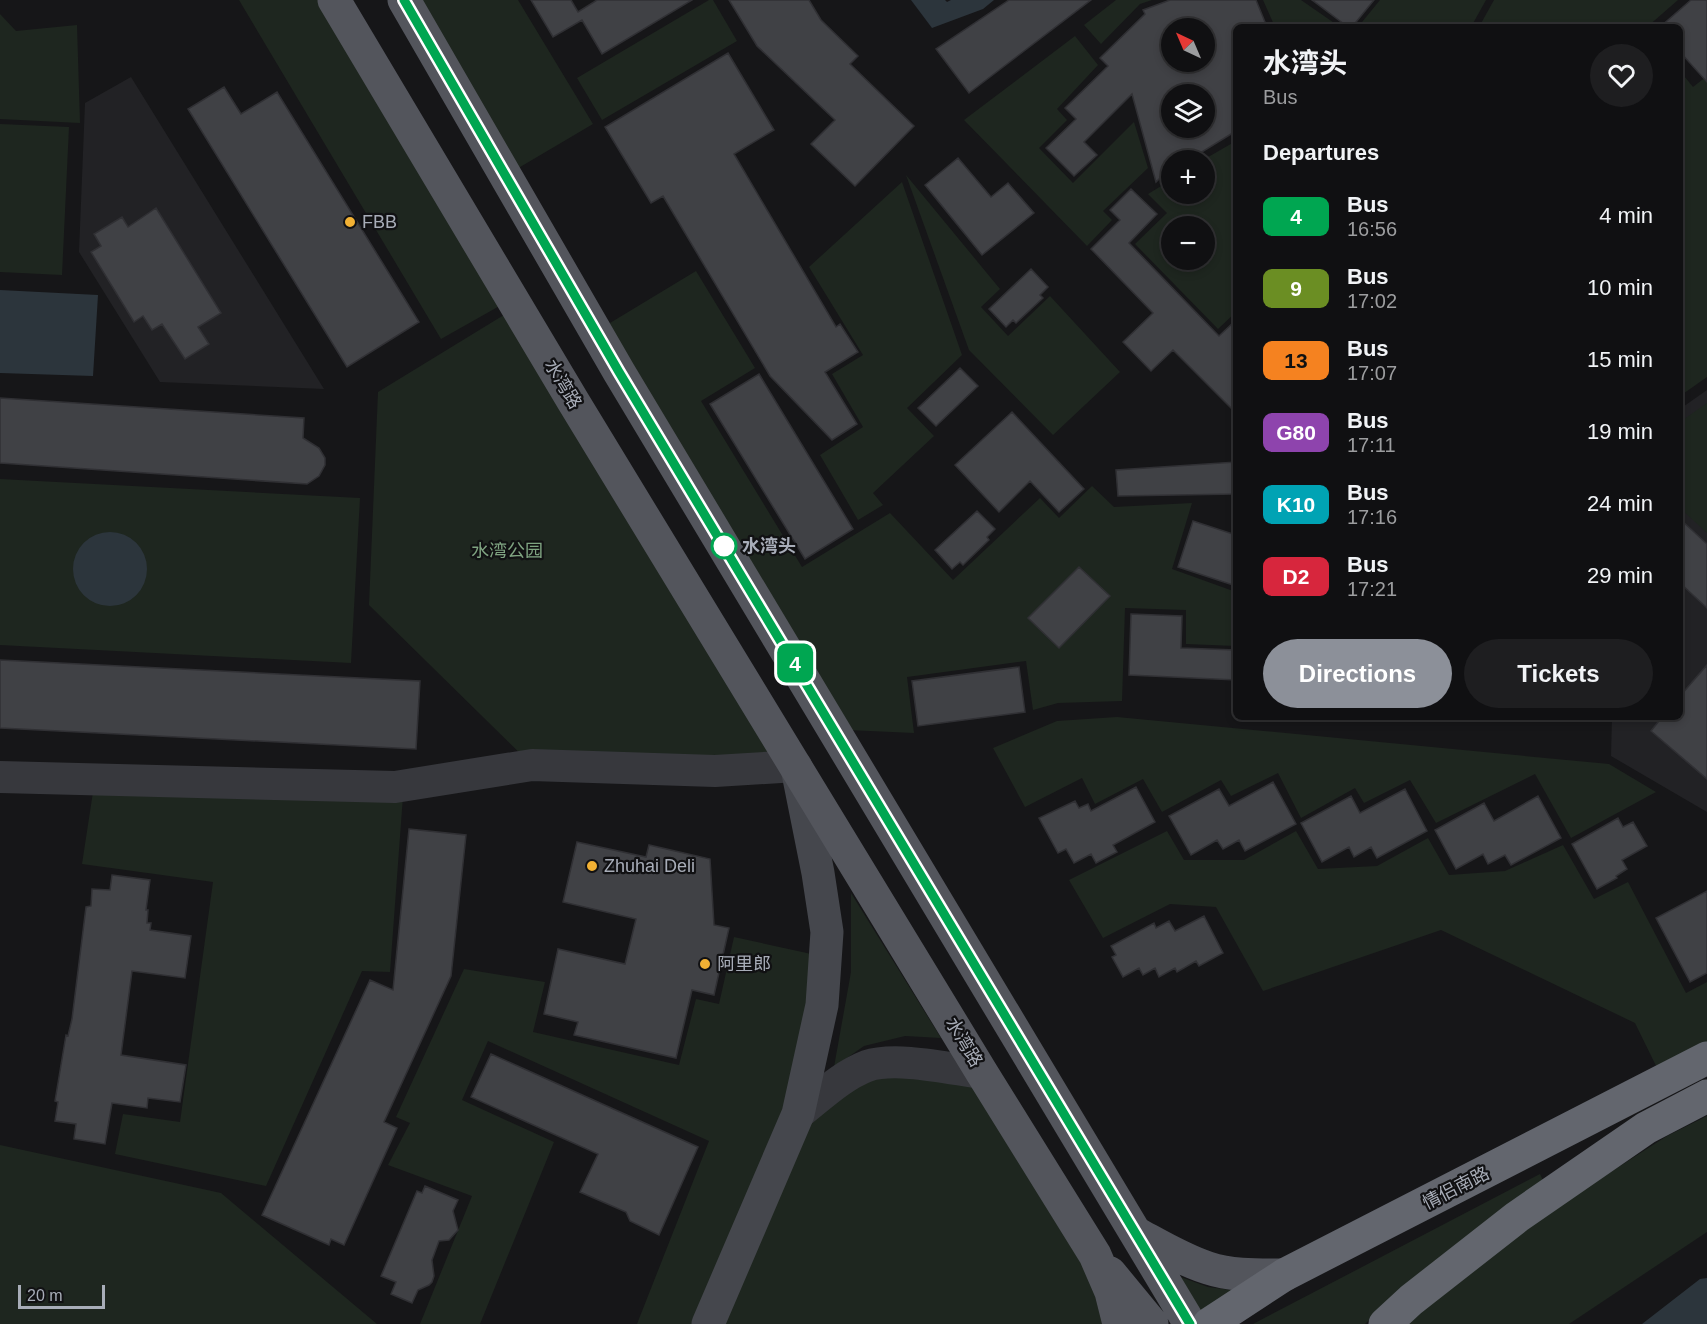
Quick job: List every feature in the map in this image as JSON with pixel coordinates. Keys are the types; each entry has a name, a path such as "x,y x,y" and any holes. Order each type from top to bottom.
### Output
{"highway":[{"name":"情侣南路","path":"1209,1324 1284,1275 1707,1059"},
{"path":"1385,1324 1411,1300 1517,1217 1646,1128 1707,1096"}],"main road":[{"name":"水湾路","path":"334,0 573,401 1095,1255 1111,1292 1119,1324"},
{"path":"404,0 619,372 1190,1324"},
{"path":"1136,1233 1176,1255 1210,1269 1249,1275 1284,1275"},
{"path":"1095,1255 1152,1324"}],"street":[{"path":"0,777 395,787 532,765 715,771 796,766"},
{"name":"水湾路","path":"708,1324 798,1114 822,1005 827,932 815,856 796,766"},
{"path":"798,1114 836,1083 868,1066 896,1062 982,1073"}],"shaded area":[{"path":"911,0 945,0 947,2 951,0 994,0 983,9 932,28"},
{"path":"131,77 324,389 160,382 79,252 85,103"},
{"path":"0,290 98,295 93,376 0,373"},
{"path":"1707,390 1707,812 1611,756 1612,720 1683,720 1683,407"},
{"path":"110,532 124,535 136,543 144,555 147,569 144,583 136,595 124,603 110,606 96,603 84,595 76,583 73,569 76,555 84,543 96,535"},
{"path":"1707,1278 1707,1324 1642,1324 1700,1279"}],"green space":[{"path":"239,0 321,0 503,304 441,339"},
{"path":"417,0 518,0 593,124 515,170"},
{"path":"709,0 713,0 737,41 602,120 577,78"},
{"path":"1116,0 1152,0 1140,4 1101,44 1084,25"},
{"path":"1263,0 1301,0 1336,24 1274,24"},
{"path":"1380,0 1486,0 1473,24 1360,24"},
{"path":"1494,0 1678,0 1650,24 1481,24"},
{"path":"0,14 16,31 77,25 80,123 0,119"},
{"path":"1075,36 1098,65 1057,109 1067,120 1039,148 1073,183 1134,122 1148,168 1103,211 1112,220 1087,246 964,120"},
{"path":"1683,75 1693,87 1707,76 1707,377 1683,394"},
{"path":"0,124 69,127 62,275 0,272"},
{"path":"1233,143 1233,315 1218,329 1135,244 1161,219 1161,270 1215,270 1215,216 1164,216 1167,213 1148,194 1161,186 1161,204 1215,204 1215,153"},
{"path":"906,175 1000,289 981,307 1008,336 1050,296 1120,372 1053,435 969,350"},
{"path":"902,182 962,355 907,408 934,436 873,493 883,505 858,520 820,455 863,427 832,374 863,355 809,267"},
{"path":"696,271 755,368 701,401 802,567 890,513 953,580 1040,498 1059,518 1092,486 1114,507 1192,503 1172,569 1233,591 1233,646 1186,644 1186,610 1125,608 1122,701 1058,703 1033,710 1026,661 907,677 914,733 848,730 605,326"},
{"name":"水湾公园","path":"517,307 795,765 532,765 369,605 378,392"},
{"path":"1707,403 1707,533 1683,511 1683,420"},
{"path":"0,479 360,498 351,663 0,645"},
{"path":"1117,717 1609,764 1656,792 1571,838 1535,774 1436,823 1410,780 1364,803 1355,788 1301,818 1278,773 1231,796 1221,780 1162,812 1143,779 1095,804 1082,778 1025,807 993,748 1057,721"},
{"path":"93,792 403,796 390,972 362,971 266,1186 115,1154 123,1114 180,1122 213,882 82,864"},
{"path":"1167,831 1184,860 1244,860 1296,831 1318,869 1377,866 1428,838 1449,875 1505,871 1563,845 1594,899 1628,882 1686,993 1707,982 1707,1052 1661,1076 1635,1023 1441,930 1263,991 1216,907 1170,904 1103,938 1069,880"},
{"path":"851,893 941,1038 905,1036 864,1046 834,1067 851,972"},
{"path":"734,937 816,955 792,1112 700,1324 637,1324 709,1141 488,1041 462,1100 554,1142 480,1324 420,1324 472,1196 388,1165 410,1123 396,1117 464,969 545,982 533,1032 679,1065 696,999 719,1004"},
{"path":"868,1066 982,1073 1114,1324 708,1324 799,1114"},
{"path":"1707,1116 1707,1232 1569,1324 1400,1324 1534,1221 1667,1136"},
{"path":"0,1145 221,1193 377,1324 0,1324"},
{"path":"1540,1174 1545,1185 1390,1301 1365,1324 1253,1324"},
{"path":"1175,1275 1208,1287 1239,1291 1201,1321"}],"building":[{"path":"531,0 571,0 578,12 597,0 692,0 602,54 582,20 553,37"},
{"path":"729,0 809,0 821,20 858,56 850,64 914,126 855,186 811,144 835,120 757,46"},
{"path":"1009,0 1091,0 969,93 936,49"},
{"path":"1170,0 1256,0 1266,24 1233,24 1233,133 1205,150 1161,150 1161,177 1156,182 1132,94 1084,142 1097,155 1074,176 1046,148 1076,119 1065,108 1108,66 1100,58 1145,14 1143,10"},
{"path":"1312,0 1374,0 1354,24 1344,24"},
{"path":"1691,0 1707,0 1707,82 1683,55 1683,24 1663,24"},
{"path":"728,53 774,130 734,154 836,327 840,324 858,352 825,372 857,424 832,440 770,376 663,196 651,203 605,127"},
{"path":"224,87 241,114 277,92 419,322 347,367 188,109"},
{"path":"958,158 991,197 1008,183 1034,213 982,255 925,185"},
{"path":"1131,189 1157,214 1129,243 1219,336 1233,323 1233,410 1173,350 1151,371 1123,342 1153,313 1091,249 1120,220 1110,210"},
{"path":"156,208 221,313 198,327 209,344 185,359 162,324 152,330 143,316 134,322 91,252 101,246 94,234 122,217 128,227"},
{"path":"1031,269 1048,287 1040,295 1043,298 1016,323 1013,320 1006,327 989,309"},
{"path":"960,368 978,386 936,426 918,408"},
{"path":"759,374 853,529 805,559 710,404"},
{"path":"0,398 304,418 303,438 319,448 325,458 325,465 319,476 307,484 0,463"},
{"path":"1012,412 1084,489 1059,512 1030,481 999,512 955,465"},
{"path":"1233,462 1233,494 1118,496 1116,470"},
{"path":"977,511 995,529 987,537 989,540 963,565 960,562 952,569 935,550"},
{"path":"1193,521 1233,534 1233,585 1178,567"},
{"path":"1683,522 1707,544 1707,608 1683,586"},
{"path":"1079,567 1110,596 1059,648 1028,618"},
{"path":"1131,614 1182,616 1181,648 1233,650 1233,680 1129,675"},
{"path":"0,660 420,681 416,749 0,728"},
{"path":"1707,665 1707,779 1651,731 1660,720 1683,720 1683,693"},
{"path":"1019,667 1025,712 918,726 912,681"},
{"path":"1273,782 1296,824 1245,851 1239,840 1223,849 1217,840 1191,855 1169,816 1219,789 1229,806"},
{"path":"1136,787 1155,822 1113,845 1117,852 1096,863 1091,854 1074,863 1066,849 1058,853 1039,818 1075,801 1079,808 1088,804 1091,811"},
{"path":"1405,789 1427,831 1377,858 1371,847 1354,857 1349,847 1322,862 1301,823 1351,796 1360,813"},
{"path":"1538,796 1561,838 1511,865 1505,855 1488,864 1483,854 1456,869 1435,830 1484,803 1494,821"},
{"path":"1618,818 1623,827 1633,822 1647,846 1622,860 1627,869 1616,876 1617,878 1597,889 1572,844"},
{"path":"409,829 466,835 451,976 384,1122 397,1128 344,1245 331,1239 329,1245 262,1215 370,980 393,990"},
{"path":"577,842 646,857 649,845 710,859 714,925 729,928 714,995 692,990 676,1058 574,1035 578,1022 544,1014 558,949 625,964 636,919 563,902"},
{"path":"112,875 150,880 146,910 148,910 147,923 151,923 150,930 191,936 185,978 132,971 121,1055 186,1065 180,1102 148,1098 147,1108 112,1103 105,1144 74,1139 76,1124 55,1121 58,1102 55,1101 66,1035 68,1036 72,1019 86,907 91,906 92,889 110,890"},
{"path":"1707,891 1707,973 1690,982 1656,918"},
{"path":"1204,916 1223,953 1199,966 1196,961 1177,972 1175,968 1159,977 1155,968 1143,975 1139,968 1123,977 1112,957 1116,955 1111,946 1154,923 1156,928 1169,921 1175,931"},
{"path":"491,1054 698,1147 659,1235 630,1221 626,1212 580,1192 598,1154 471,1097"},
{"path":"425,1186 458,1200 453,1211 458,1230 449,1240 439,1241 432,1260 434,1276 432,1282 418,1290 412,1303 391,1294 396,1282 381,1276 417,1191 422,1193"}],"bus line":[{"name":"4","path":"404,0 619,372 1190,1324"}],"place":[{"name":"FBB","path":"350,222"},
{"name":"水湾头","path":"724,546"},
{"name":"Zhuhai Deli","path":"592,866"},
{"name":"阿里郎","path":"705,964"}]}
